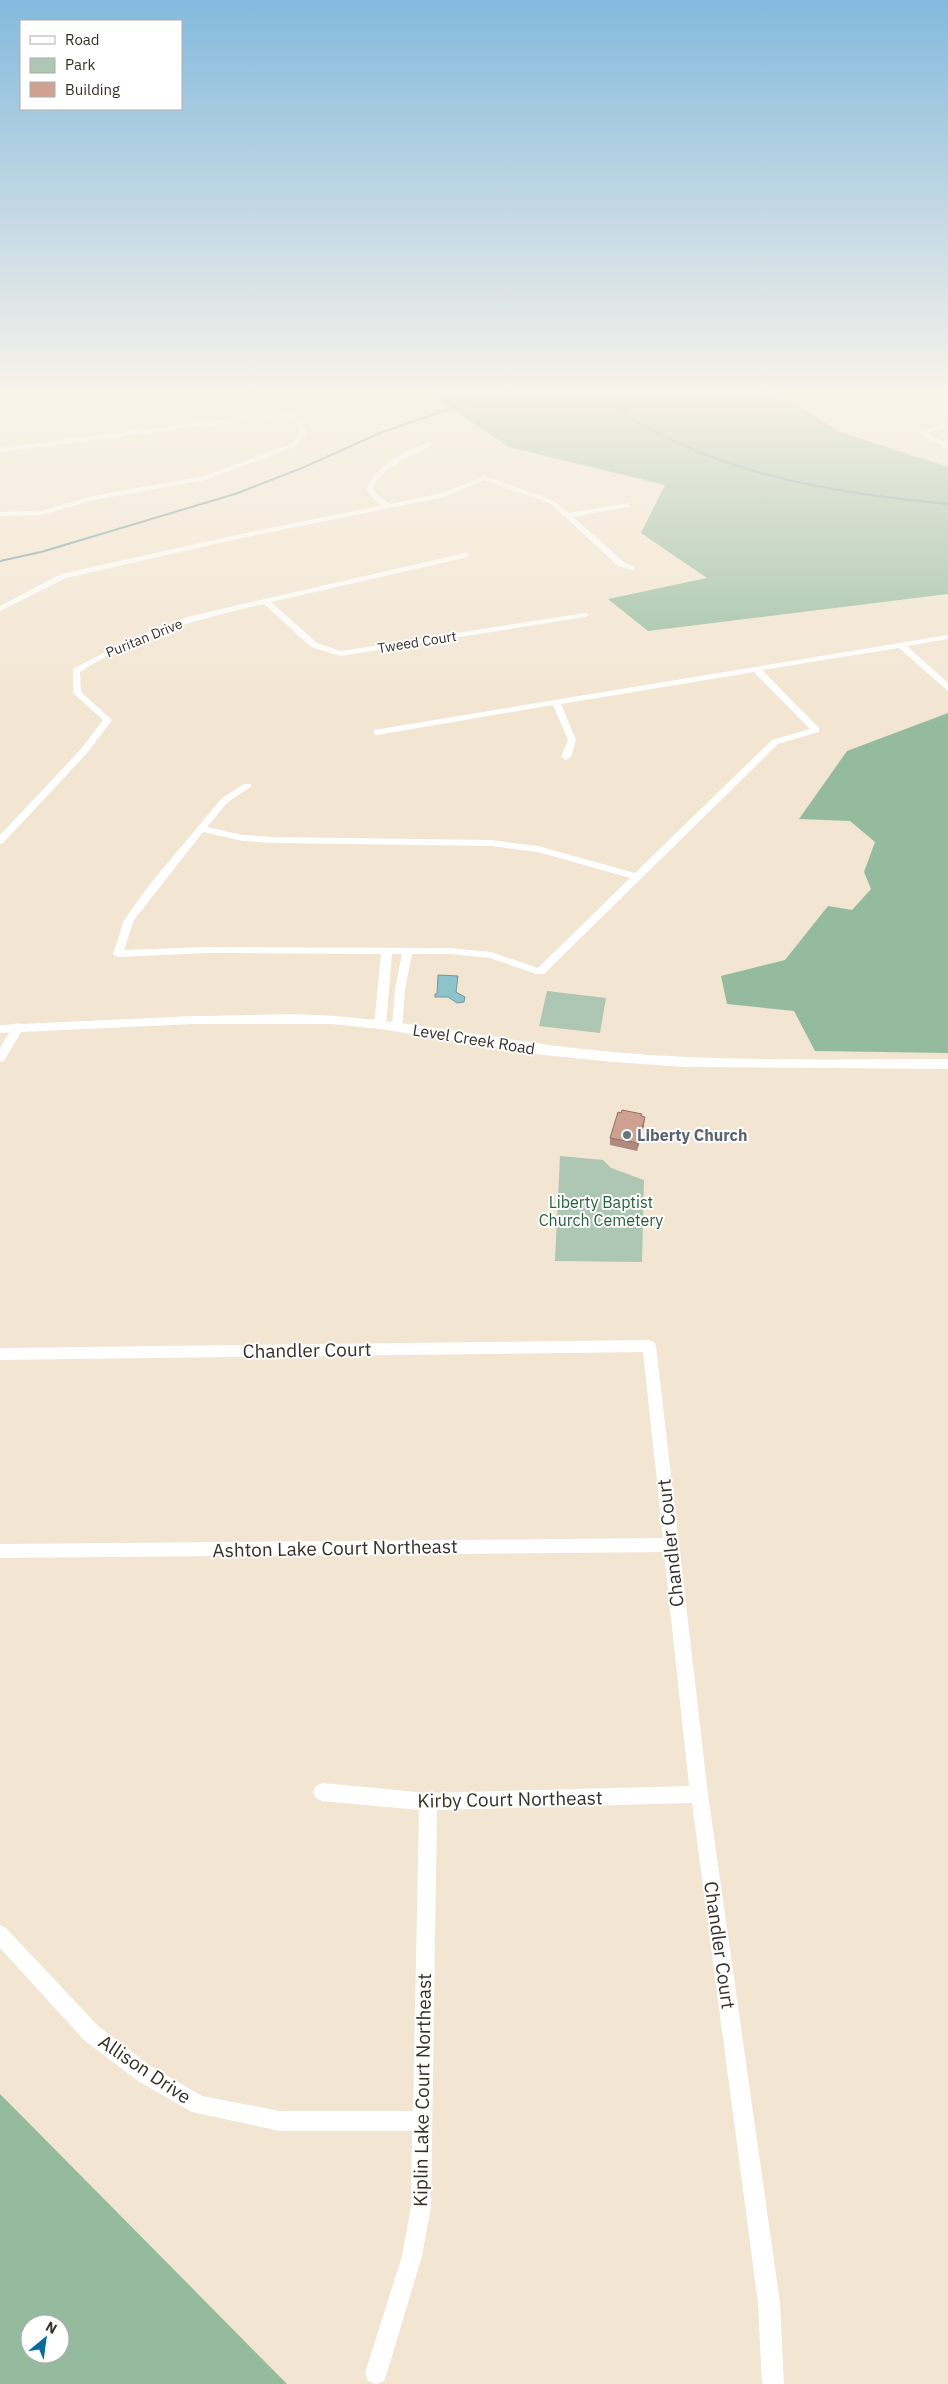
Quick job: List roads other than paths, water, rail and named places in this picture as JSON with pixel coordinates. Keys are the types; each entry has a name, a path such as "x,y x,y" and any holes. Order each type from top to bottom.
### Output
{"street":[{"path":"0,514 41,513 71,504"},
{"path":"0,608 16,601 44,583 64,576 237,537 396,504"},
{"path":"552,504 621,564 632,568"},
{"path":"567,516 626,505"},
{"name":"Puritan Drive","path":"0,841 85,750 108,720 77,693 76,671 96,658 160,629 190,619 465,555"},
{"name":"Tweed Court","path":"266,602 314,646 340,654 584,615"},
{"path":"377,732 948,637"},
{"path":"901,645 948,688"},
{"path":"247,786 225,800 128,920 118,954 208,950 450,951 491,955 540,972 775,742 816,730 756,669"},
{"path":"556,702 572,740 566,757"},
{"path":"0,823 14,826"},
{"path":"200,829 243,838 273,840 490,843 562,855 637,877"},
{"path":"380,1025 387,950"},
{"path":"398,1027 400,989 408,950"},
{"name":"Level Creek Road","path":"0,1028 284,1018 398,1027 544,1050 623,1058 686,1062 948,1064"},
{"path":"0,1058 18,1027"},
{"name":"Chandler Court","path":"0,1354 649,1346 699,1794 768,2303 773,2384"},
{"name":"Ashton Lake Court Northeast","path":"0,1551 670,1545"},
{"name":"Kirby Court Northeast","path":"322,1792 428,1802 699,1794"},
{"name":"Kiplin Lake Court Northeast","path":"376,2373 412,2256 421,2206 428,1802"},
{"name":"Allison Drive","path":"0,1934 92,2033 145,2074 200,2105 280,2121 423,2121"}],"water":[{"path":"438,975 458,976 456,992 465,997 464,1002 457,1003 448,997 435,997 435,994 437,994"}],"waterway":[{"path":"0,561 41,552 201,504"}],"place":[{"name":"Liberty Church","path":"627,1135"}],"park label":[{"name":"Liberty Baptist Church Cemetery","path":"601,1211"}]}
